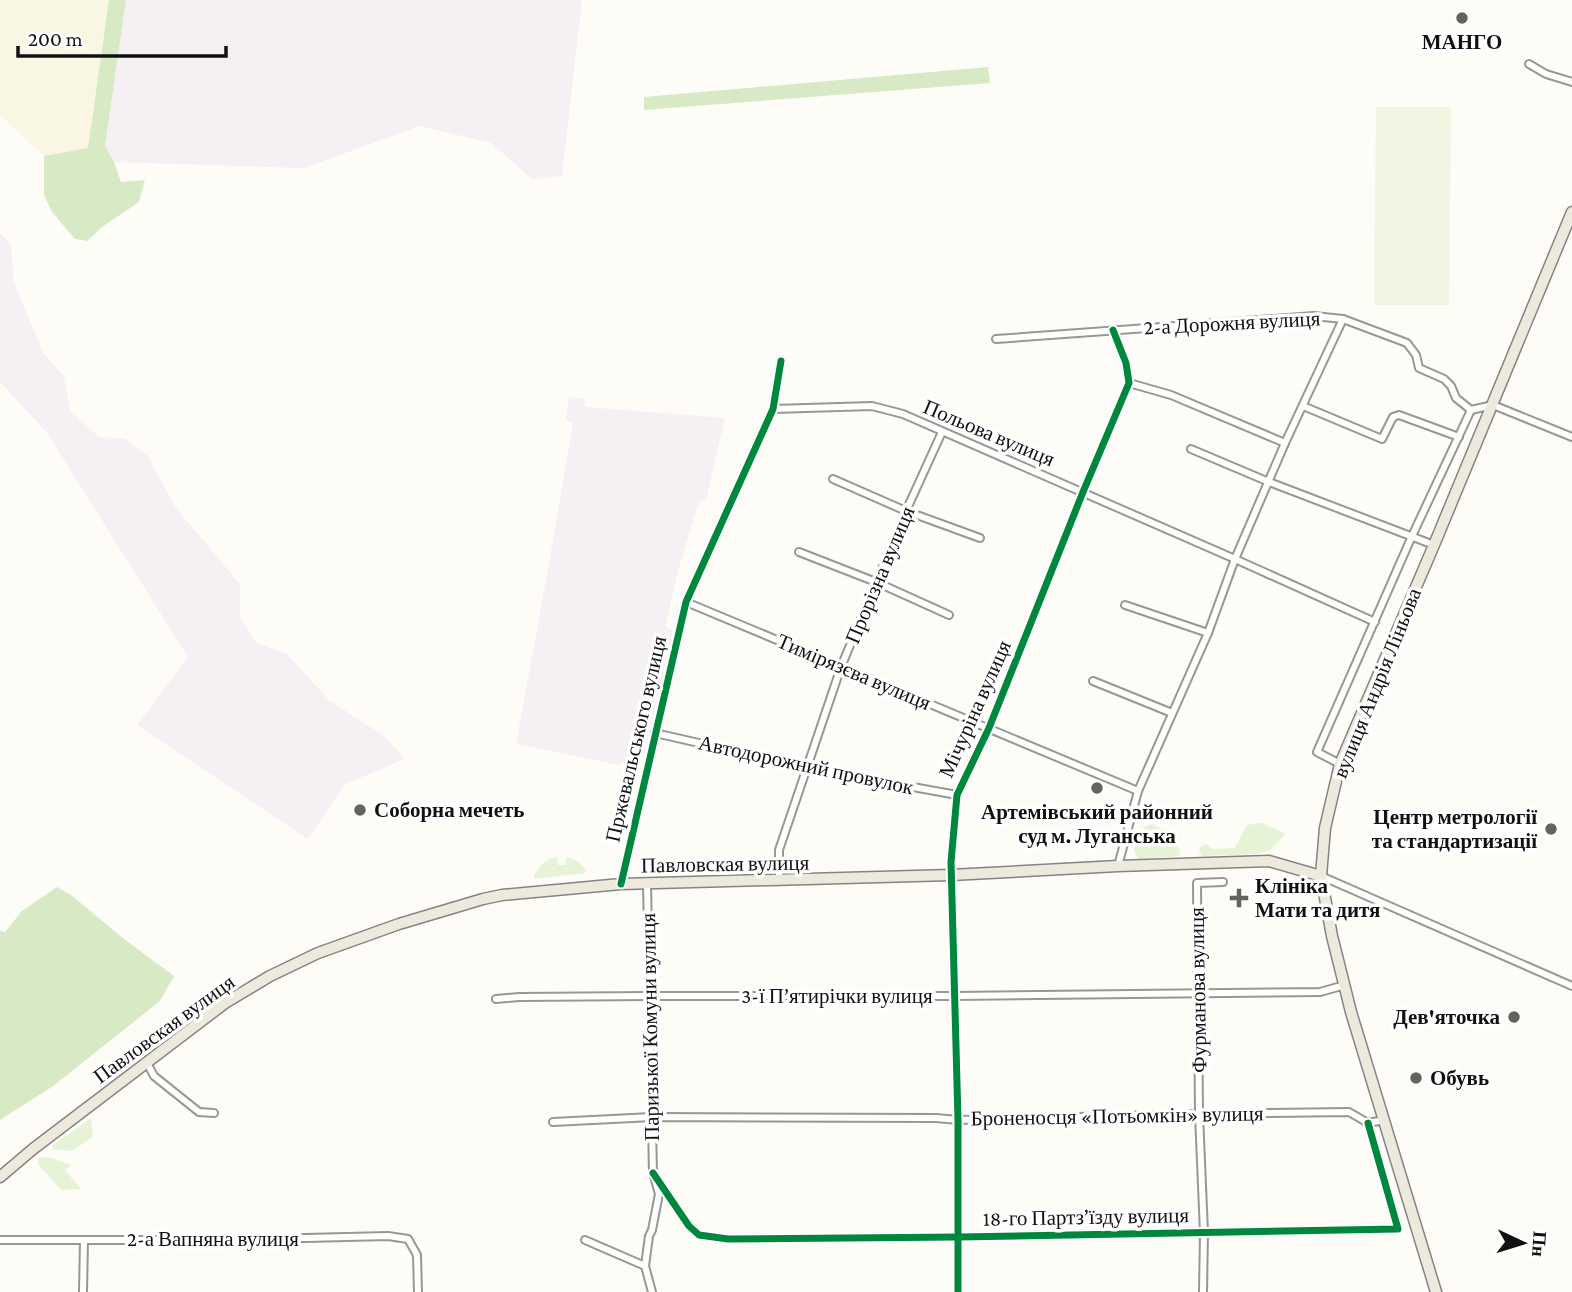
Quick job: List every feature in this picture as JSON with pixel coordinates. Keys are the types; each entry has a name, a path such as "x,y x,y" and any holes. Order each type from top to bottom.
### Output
{"main road":[{"name":"вулиця Андрія Ліньова","path":"1436,1292 1332,936 1321,876 1325,828 1340,764 1572,212"},
{"name":"Павловская вулиця","path":"0,1177 225,1003 270,976 318,953 399,924 483,899 621,884 951,875 1269,861 1321,876"}],"street":[{"path":"1529,64 1546,74 1572,82"},
{"name":"2-а Дорожня вулиця","path":"996,339 1314,316 1343,319 1407,343 1416,355 1419,368 1444,379 1451,386 1456,398 1471,410"},
{"path":"1118,866 1138,791 1208,633 1285,443 1343,319"},
{"path":"1113,330 1126,363 1129,383 1171,395 1285,443"},
{"path":"686,602 773,409 781,361"},
{"name":"Мічуріна вулиця","path":"957,1292 958,1120 951,862 957,795 989,728 1129,383"},
{"path":"1340,764 1317,752 1471,410 1493,404 1572,437"},
{"path":"1303,405 1382,439 1393,416 1399,415 1459,437"},
{"name":"Польова вулиця","path":"773,409 872,406 903,414 1375,622"},
{"name":"Прорізна вулиця","path":"779,881 779,850 841,667 942,432"},
{"path":"1191,449 1434,545"},
{"path":"833,479 906,511 980,538"},
{"path":"799,552 876,582 949,615"},
{"name":"Тимірязєва вулиця","path":"686,602 1138,791"},
{"name":"Пржевальського вулиця","path":"621,884 686,602"},
{"path":"1125,605 1208,633"},
{"path":"1093,681 1172,713"},
{"name":"Автодорожний провулок","path":"655,733 808,768 957,795"},
{"path":"1321,876 1572,986"},
{"name":"Фурманова вулиця","path":"1203,1292 1196,883 1223,882"},
{"name":"Паризької Комуни вулиця","path":"647,884 653,1173 659,1194 645,1266 652,1292"},
{"name":"3-ї П’ятирічки вулиця","path":"496,999 1321,992 1345,985"},
{"path":"147,1063 154,1076 199,1112 214,1113"},
{"name":"Броненосця «Потьомкін» вулиця","path":"553,1122 652,1118 958,1120 1349,1112 1368,1123 1384,1120"},
{"name":"18-го Партз’їзду вулиця","path":"653,1173 689,1226 699,1234 728,1239 1398,1229 1368,1123"},
{"name":"2-а Вапняна вулиця","path":"0,1240 223,1240 388,1236 408,1239 417,1255 418,1292"},
{"path":"83,1292 84,1240"},
{"path":"585,1240 645,1266"}],"shaded area":[{"path":"0,0 109,0 88,148 44,156 0,115"},
{"path":"126,0 582,0 562,176 532,179 491,143 420,126 304,168 114,162 105,146"},
{"path":"0,233 11,245 14,282 43,353 64,376 70,411 99,437 125,439 147,455 176,508 240,584 240,616 256,643 287,654 329,700 384,736 405,759 345,784 308,839 137,725 188,657 47,433 0,382"},
{"path":"569,397 584,399 585,407 725,418 706,500 699,501 678,571 665,627 673,630 647,744 619,765 516,744 573,423 566,420"}],"green space":[{"path":"109,0 126,0 105,146 121,182 145,180 139,202 102,227 87,241 75,239 52,212 44,195 44,156 88,148"},
{"path":"988,67 990,83 644,110 644,97"},
{"path":"1376,107 1451,107 1449,305 1374,305"},
{"path":"1262,823 1286,834 1270,850 1256,854 1202,856 1199,852 1200,847 1206,844 1212,849 1235,848 1247,825"},
{"path":"1152,824 1173,834 1180,851 1179,856 1139,859 1135,852 1136,844 1143,828"},
{"path":"557,857 558,865 566,865 566,857 580,864 585,873 534,879 543,863"},
{"path":"57,887 71,895 174,976 160,1001 53,1086 0,1120 0,931 5,932 22,911"},
{"path":"91,1118 91,1138 72,1151 53,1149 52,1146"},
{"path":"40,1157 71,1165 65,1170 81,1189 61,1190 38,1164"}],"cycle path":[{"path":"958,1292 958,1120 951,862 957,795 989,728 1129,383 1126,363 1113,330"},
{"path":"621,884 686,602 773,409 781,361"},
{"path":"653,1173 689,1226 699,1235 728,1239 1398,1229 1368,1123"}],"place":[{"name":"МАНГО","path":"1462,18"},
{"name":"Артемівський районний суд м. Луганська","path":"1097,788"},
{"name":"Соборна мечеть","path":"360,810"},
{"name":"Центр метрології та стандартизації","path":"1551,829"},
{"name":"Клініка Мати та дитя","path":"1239,898"},
{"name":"Дев'яточка","path":"1514,1017"},
{"name":"Обувь","path":"1416,1078"}]}
